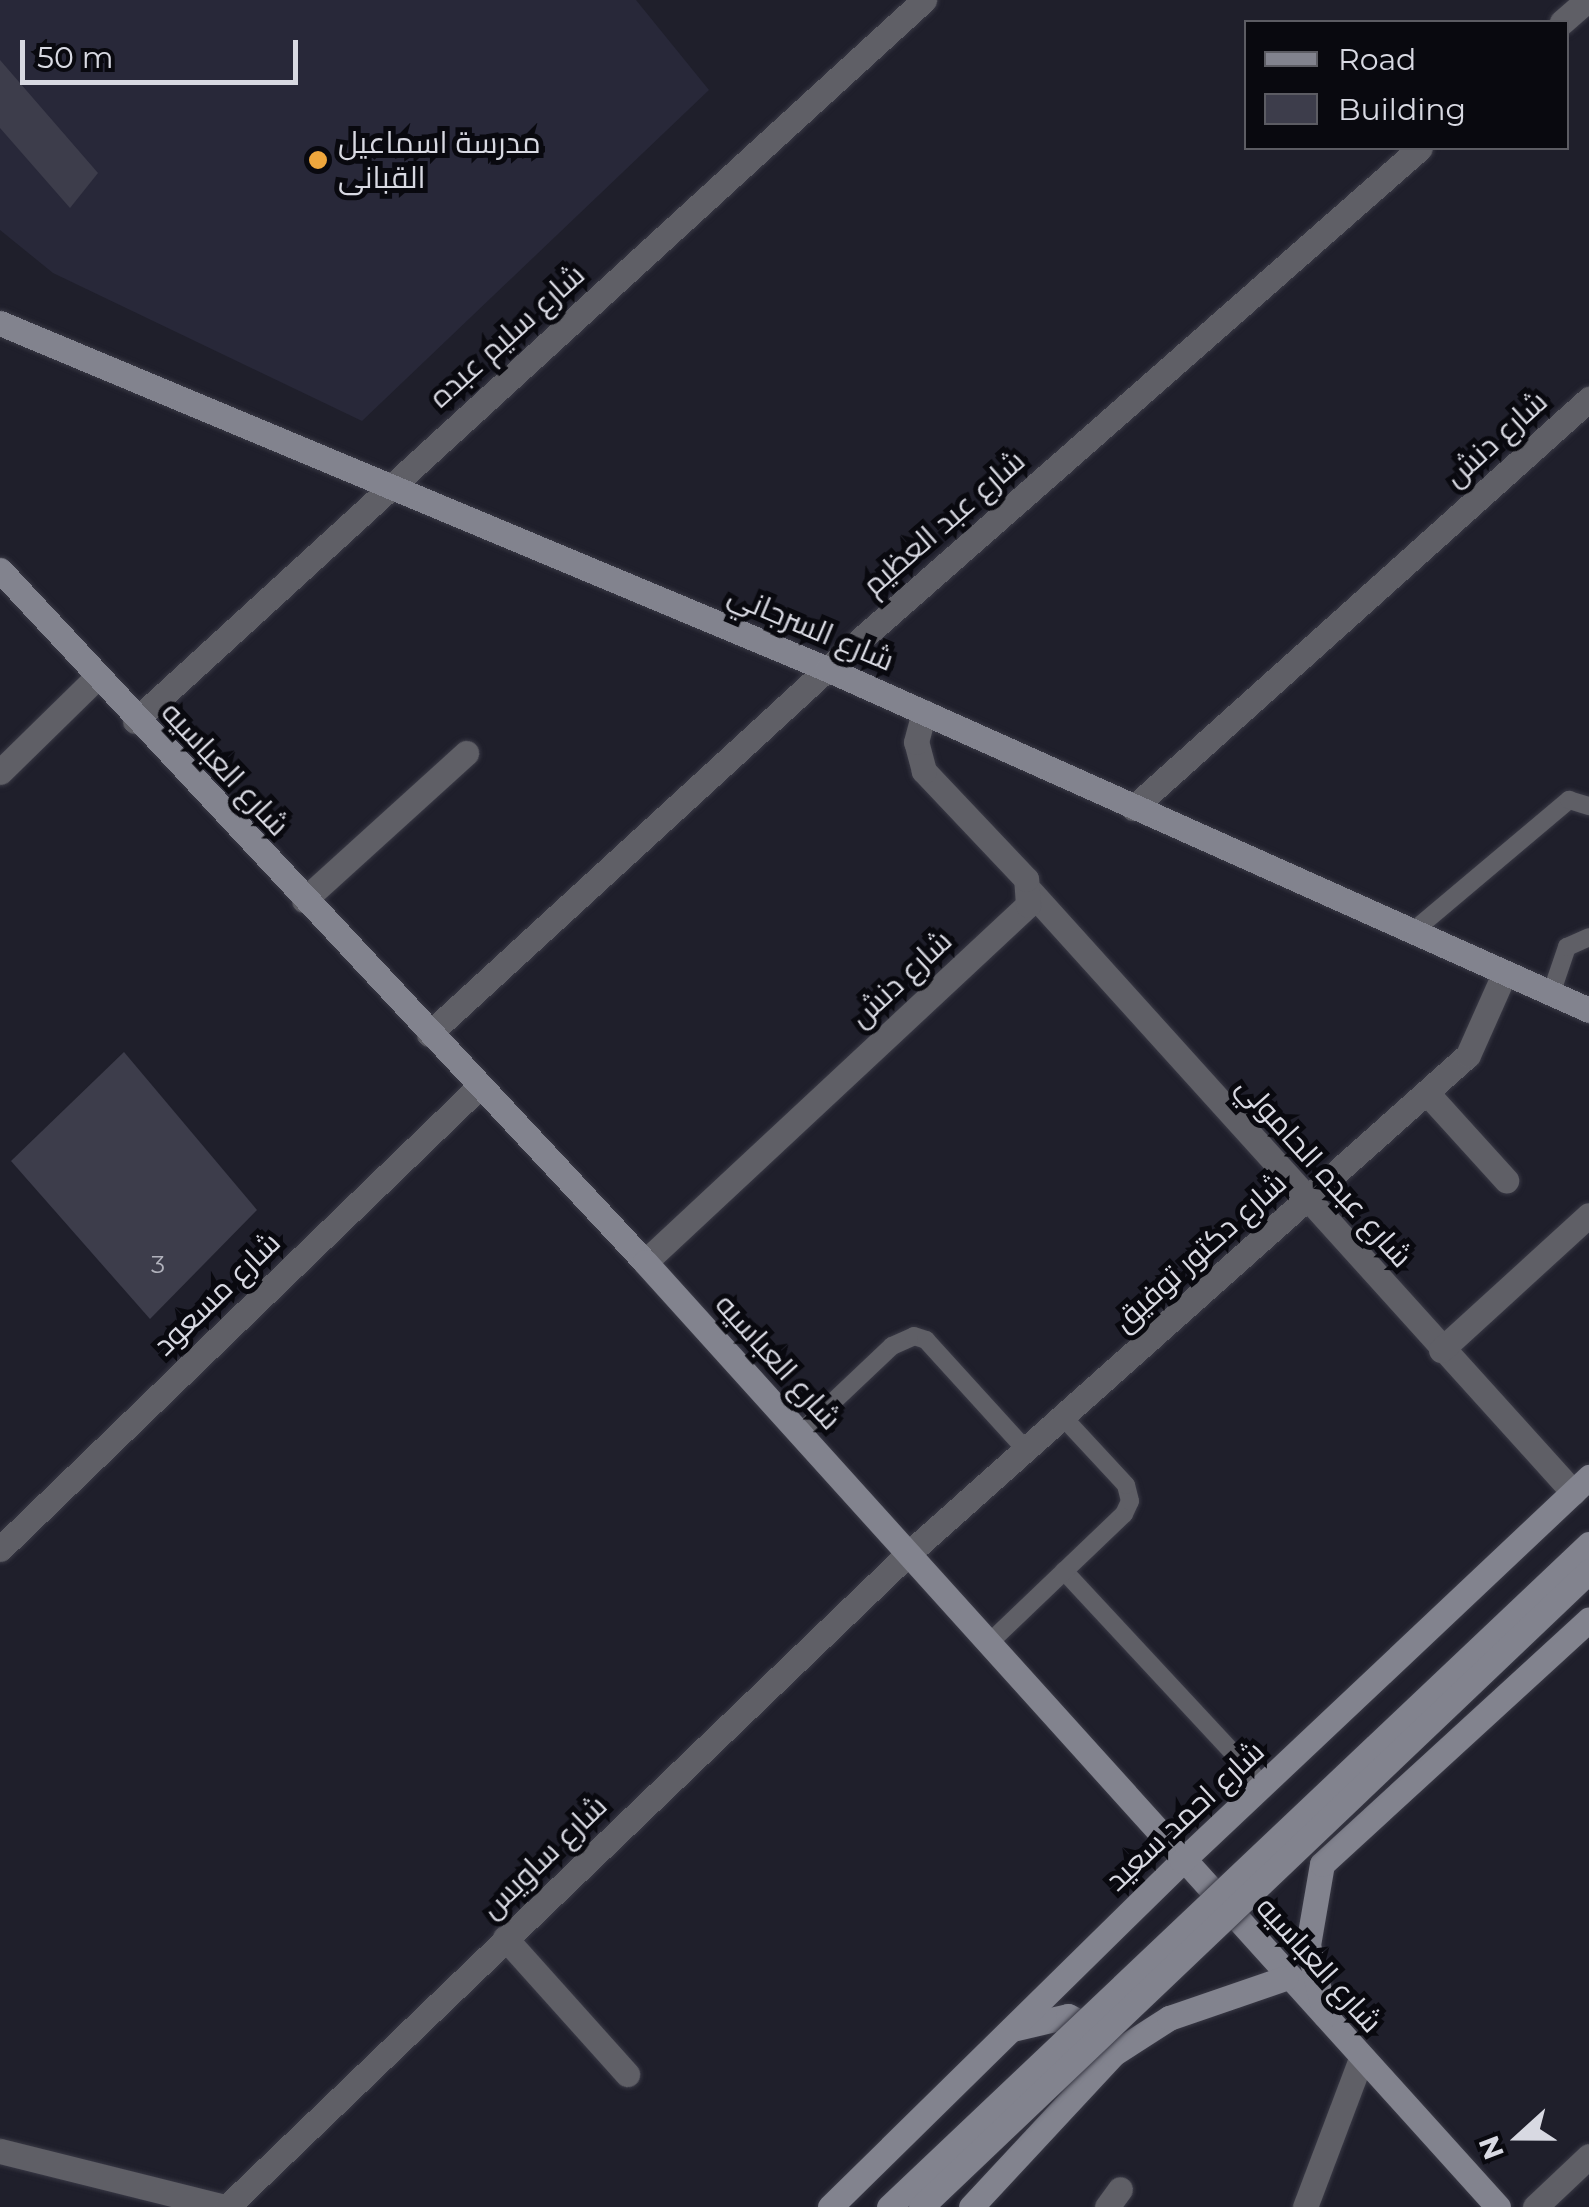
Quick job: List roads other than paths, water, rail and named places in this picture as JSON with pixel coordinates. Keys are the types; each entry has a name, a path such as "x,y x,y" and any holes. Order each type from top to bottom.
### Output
{"main road":[{"name":"شارع السرجاني","path":"0,324 828,668 1589,1010"},
{"name":"شارع العباسيه","path":"0,570 135,720 645,1262 1285,1978 1498,2207"},
{"name":"شارع احمد سعيد","path":"830,2207 1182,1861 1581,1485"},
{"path":"889,2207 1589,1544"},
{"path":"920,2207 1589,1572"},
{"path":"1329,2024 1308,1946 1322,1864 1589,1619"},
{"path":"971,2207 1112,2054 1169,2018 1285,1978"},
{"path":"1011,2029 1059,2016 1076,2019 1088,2038 1090,2078"}],"street":[{"name":"شارع سليم عبده","path":"135,720 924,0"},
{"path":"1564,20 1588,0"},
{"name":"شارع عبد العظيم","path":"429,1034 828,668 1418,150"},
{"name":"شارع دنش","path":"1133,808 1589,399"},
{"path":"3,762 96,678"},
{"path":"924,712 916,742 924,771 1031,892"},
{"path":"304,900 466,753"},
{"name":"شارع دنش","path":"645,1262 1028,904 1031,892"},
{"name":"شارع عبده الحامولي","path":"1031,892 1441,1350 1581,1485"},
{"name":"شارع دكتور توفيق","path":"907,1555 1428,1094 1480,1036 1504,974"},
{"name":"شارع مسعود","path":"0,1549 478,1087"},
{"path":"1428,1094 1506,1180"},
{"path":"1441,1350 1589,1215"},
{"name":"شارع ساويس","path":"226,2207 907,1555"},
{"path":"506,1938 627,2074"},
{"path":"1305,2207 1360,2059"},
{"path":"0,2151 226,2207"},
{"path":"1535,2207 1589,2156"}],"lane":[{"path":"1411,933 1569,800 1589,806"},
{"path":"1551,994 1567,947 1589,937"},
{"path":"799,1434 892,1346 914,1336 926,1340 1026,1450"},
{"path":"988,1644 1130,1501 1126,1485 1063,1417"},
{"path":"1064,1571 1264,1786"}],"place":[{"name":"مدرسة اسماعيل القبانى","path":"318,160"}]}
